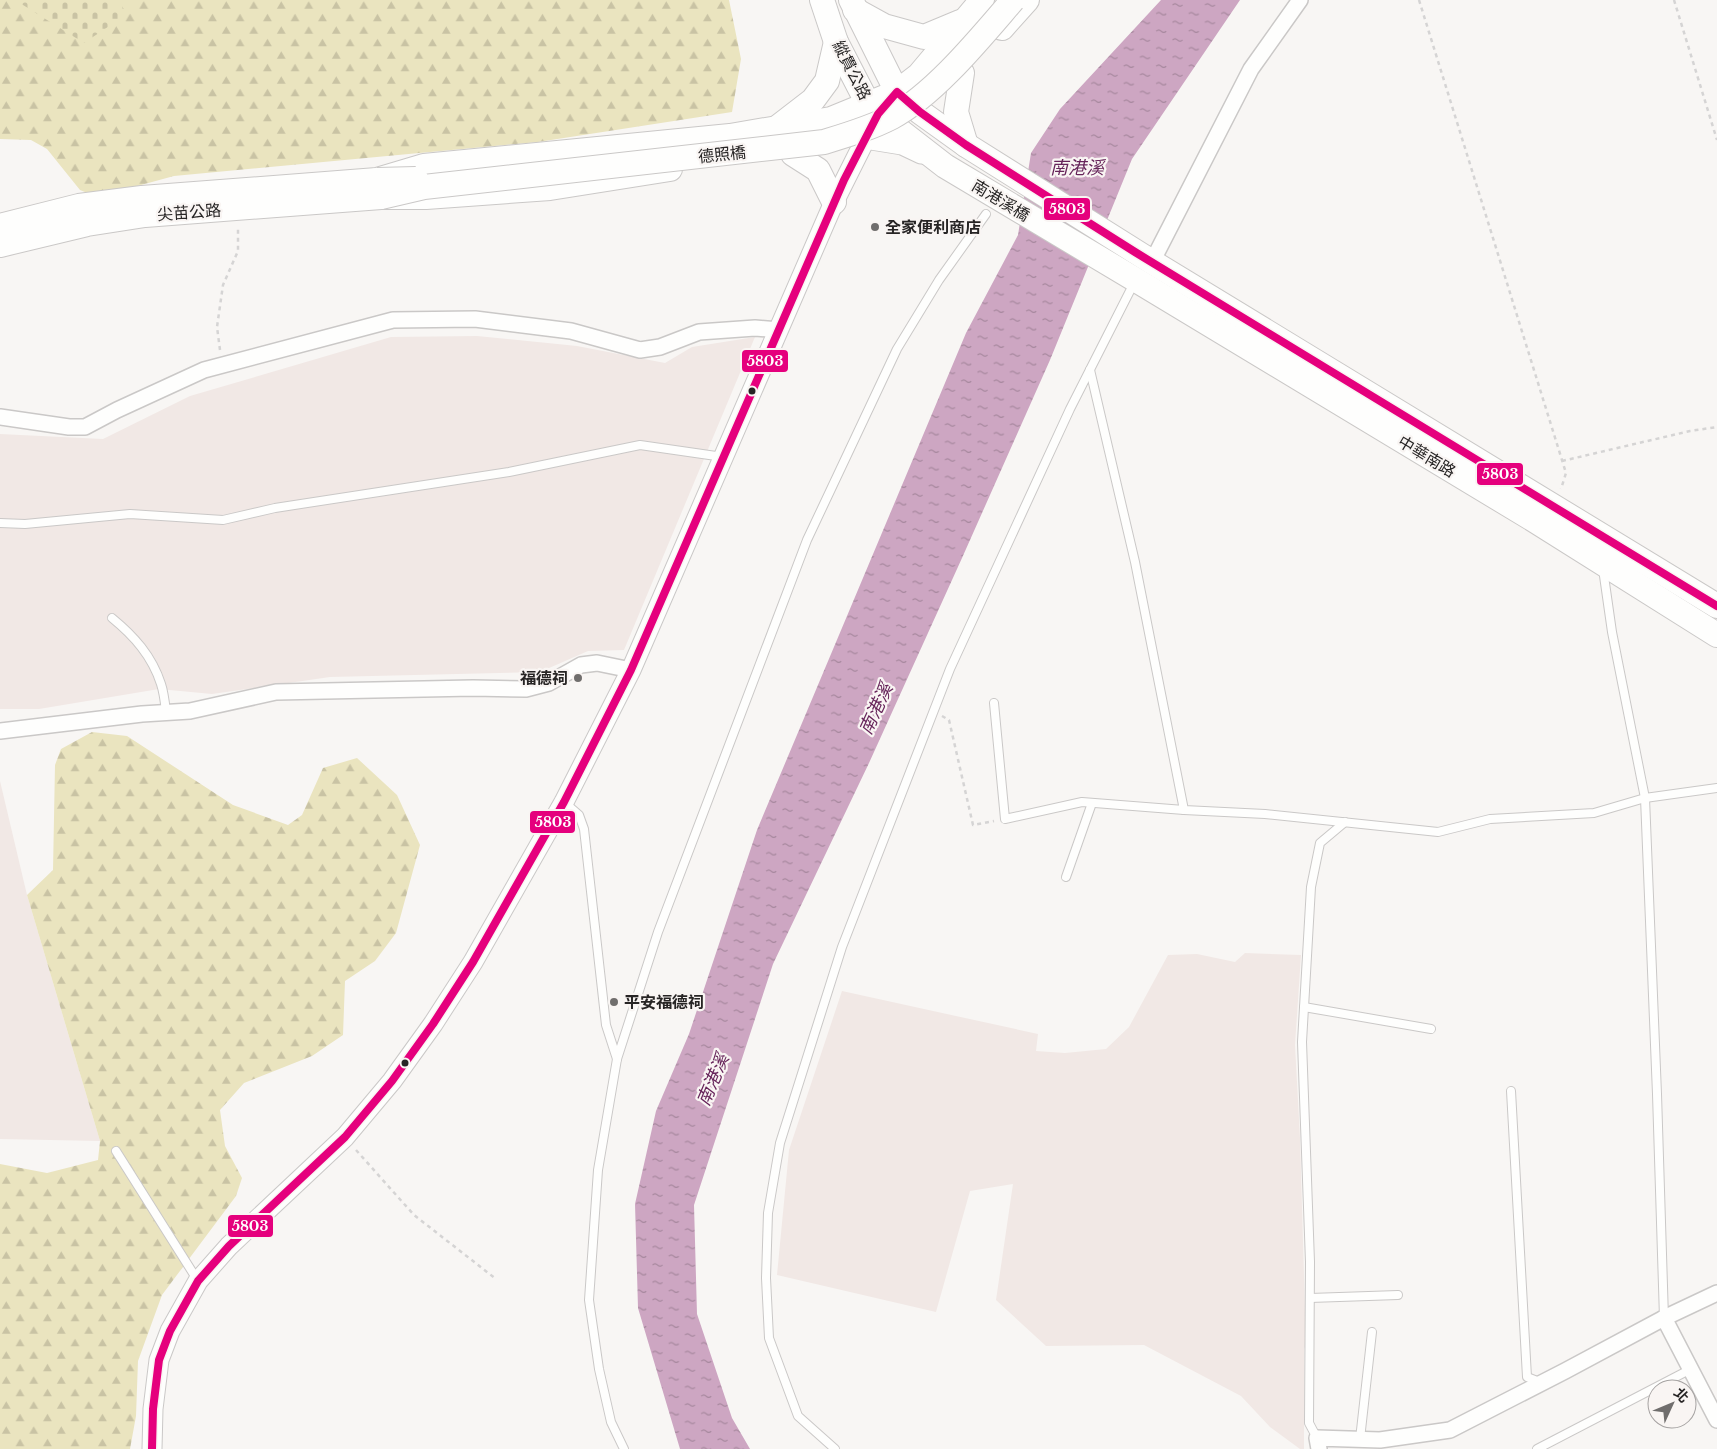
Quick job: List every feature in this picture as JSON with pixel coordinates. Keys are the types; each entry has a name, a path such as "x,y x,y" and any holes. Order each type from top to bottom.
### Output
{"main road":[{"name":"縱貫公路","path":"822,0 836,42 880,115 945,166"},
{"path":"379,189 426,197 550,188 726,160 793,154 864,139 896,92 919,75 982,0"},
{"name":"德照橋","path":"379,189 426,179 696,149 826,131 858,121 887,108 909,92 929,76 1002,0"},
{"name":"德照橋","path":"379,189 424,187 815,143 858,132 893,116 923,95 955,65 1013,0"},
{"path":"379,189 424,166 730,136 831,119 920,112 962,73 1028,0"},
{"name":"縱貫公路","path":"853,5 896,92 966,145"},
{"path":"853,5 884,26 924,37 964,20"},
{"path":"775,129 812,100 828,81 836,42"},
{"path":"962,73 956,112 966,145"},
{"name":"南港溪橋","path":"966,145 1143,257"},
{"path":"793,154 818,170 834,202"},
{"name":"南港溪橋","path":"945,166 1130,276"},
{"name":"尖苗公路","path":"0,245 97,222 145,215 237,208 379,189"},
{"name":"尖苗公路","path":"0,226 79,206 142,198 379,189"},
{"path":"1130,276 1143,257"},
{"name":"中華南路","path":"1143,257 1717,606"},
{"name":"中華南路","path":"1130,276 1534,520 1717,635"}],"street":[{"path":"1143,257 1251,70 1300,0"},
{"path":"152,1449 153,1409 159,1360 170,1331 198,1281 229,1246 345,1138 392,1081 433,1024 473,962 564,802 632,670 834,202 864,139 902,145 945,166"},
{"path":"0,417 69,427 85,427 117,410 204,370 392,320 474,319 571,331 640,350 660,348 699,332 755,328 779,330"},
{"path":"0,731 166,712 190,711 276,692 473,688 526,689 549,683 581,665 598,663 632,670"},
{"path":"1318,1444 1360,1439 1380,1440 1450,1430 1664,1318 1717,1293"},
{"path":"1664,1318 1717,1420"}],"lane":[{"path":"624,1449 611,1422 599,1369 589,1300 598,1170 617,1060 658,932 807,540 897,349 939,280 986,214"},
{"path":"835,1449 798,1416 769,1338 766,1278 768,1213 780,1143 842,947 950,669 1070,409 1090,370 1130,276"},
{"path":"1090,370 1135,562 1184,810"},
{"path":"0,523 25,524 130,514 223,520 275,508 509,472 640,445 723,457"},
{"path":"1603,564 1612,632 1644,798 1657,1094 1664,1318"},
{"path":"112,618 132,634 150,659 162,685 166,712"},
{"path":"994,703 1005,819 1082,802 1092,802 1184,810 1265,814 1438,832 1490,819 1594,812 1644,798 1717,788"},
{"path":"564,802 579,815 584,829 606,1025 617,1060"},
{"path":"1066,877 1092,802"},
{"path":"1318,1444 1309,1423 1310,1262 1302,1042 1311,887 1320,843 1345,822"},
{"path":"1304,1007 1431,1029"},
{"path":"1511,1091 1527,1377 1542,1383"},
{"path":"116,1151 198,1281"},
{"path":"1310,1298 1398,1295"},
{"path":"1360,1439 1372,1332"},
{"path":"1537,1449 1691,1369"}],"path":[{"path":"1419,0 1566,473 1554,508"},
{"path":"1674,0 1717,140"},
{"path":"222,365 217,327 223,285 238,251 237,208"},
{"path":"1562,461 1690,431 1717,427"},
{"path":"934,712 949,720 972,825 1005,819"},
{"path":"345,1138 414,1215 496,1278"}],"shaded area":[{"path":"477,336 577,346 665,363 692,347 755,337 624,650 588,651 540,672 330,677 212,694 159,689 39,709 0,709 0,434 103,439 190,396 391,337"},
{"path":"0,781 27,895 100,1141 0,1139"},
{"path":"1245,953 1301,955 1295,1045 1300,1138 1306,1345 1304,1349 1304,1449 1300,1449 1270,1427 1241,1396 1144,1345 1046,1346 996,1300 1013,1184 970,1191 936,1312 777,1275 789,1150 842,991 1038,1034 1036,1051 1065,1053 1106,1049 1129,1027 1168,955 1197,954 1235,962"}],"green space":[{"path":"0,0 729,0 741,59 732,112 538,142 174,176 97,197 80,190 47,149 31,140 0,139"},
{"path":"15,0 118,0 127,14 84,43"},
{"path":"92,732 127,736 233,805 288,825 302,815 323,768 357,758 397,795 420,845 396,933 375,961 345,981 343,1035 312,1056 244,1083 220,1110 225,1146 242,1178 236,1196 162,1295 138,1361 136,1416 130,1449 0,1449 0,1164 47,1173 98,1160 100,1141 27,895 53,870 55,765 61,749"}],"water":[{"name":"南港溪","path":"1161,0 1240,0 1132,159 1050,360 962,558 869,763 773,964 694,1205 697,1314 732,1418 750,1449 680,1449 638,1308 635,1204 656,1111 689,1034 757,830 966,333 1018,235 1031,153 1060,109"}],"transit line":[{"name":"5803","path":"152,1449 153,1409 159,1360 170,1331 198,1281 229,1246 345,1137 392,1081 433,1024 473,962 564,802 631,670 844,180 878,114 897,92 920,112 966,145 1135,252 1717,606"}],"place":[{"name":"全家便利商店","path":"875,227"},
{"name":"福德祠","path":"578,678"},
{"name":"平安福德祠","path":"614,1002"}]}
